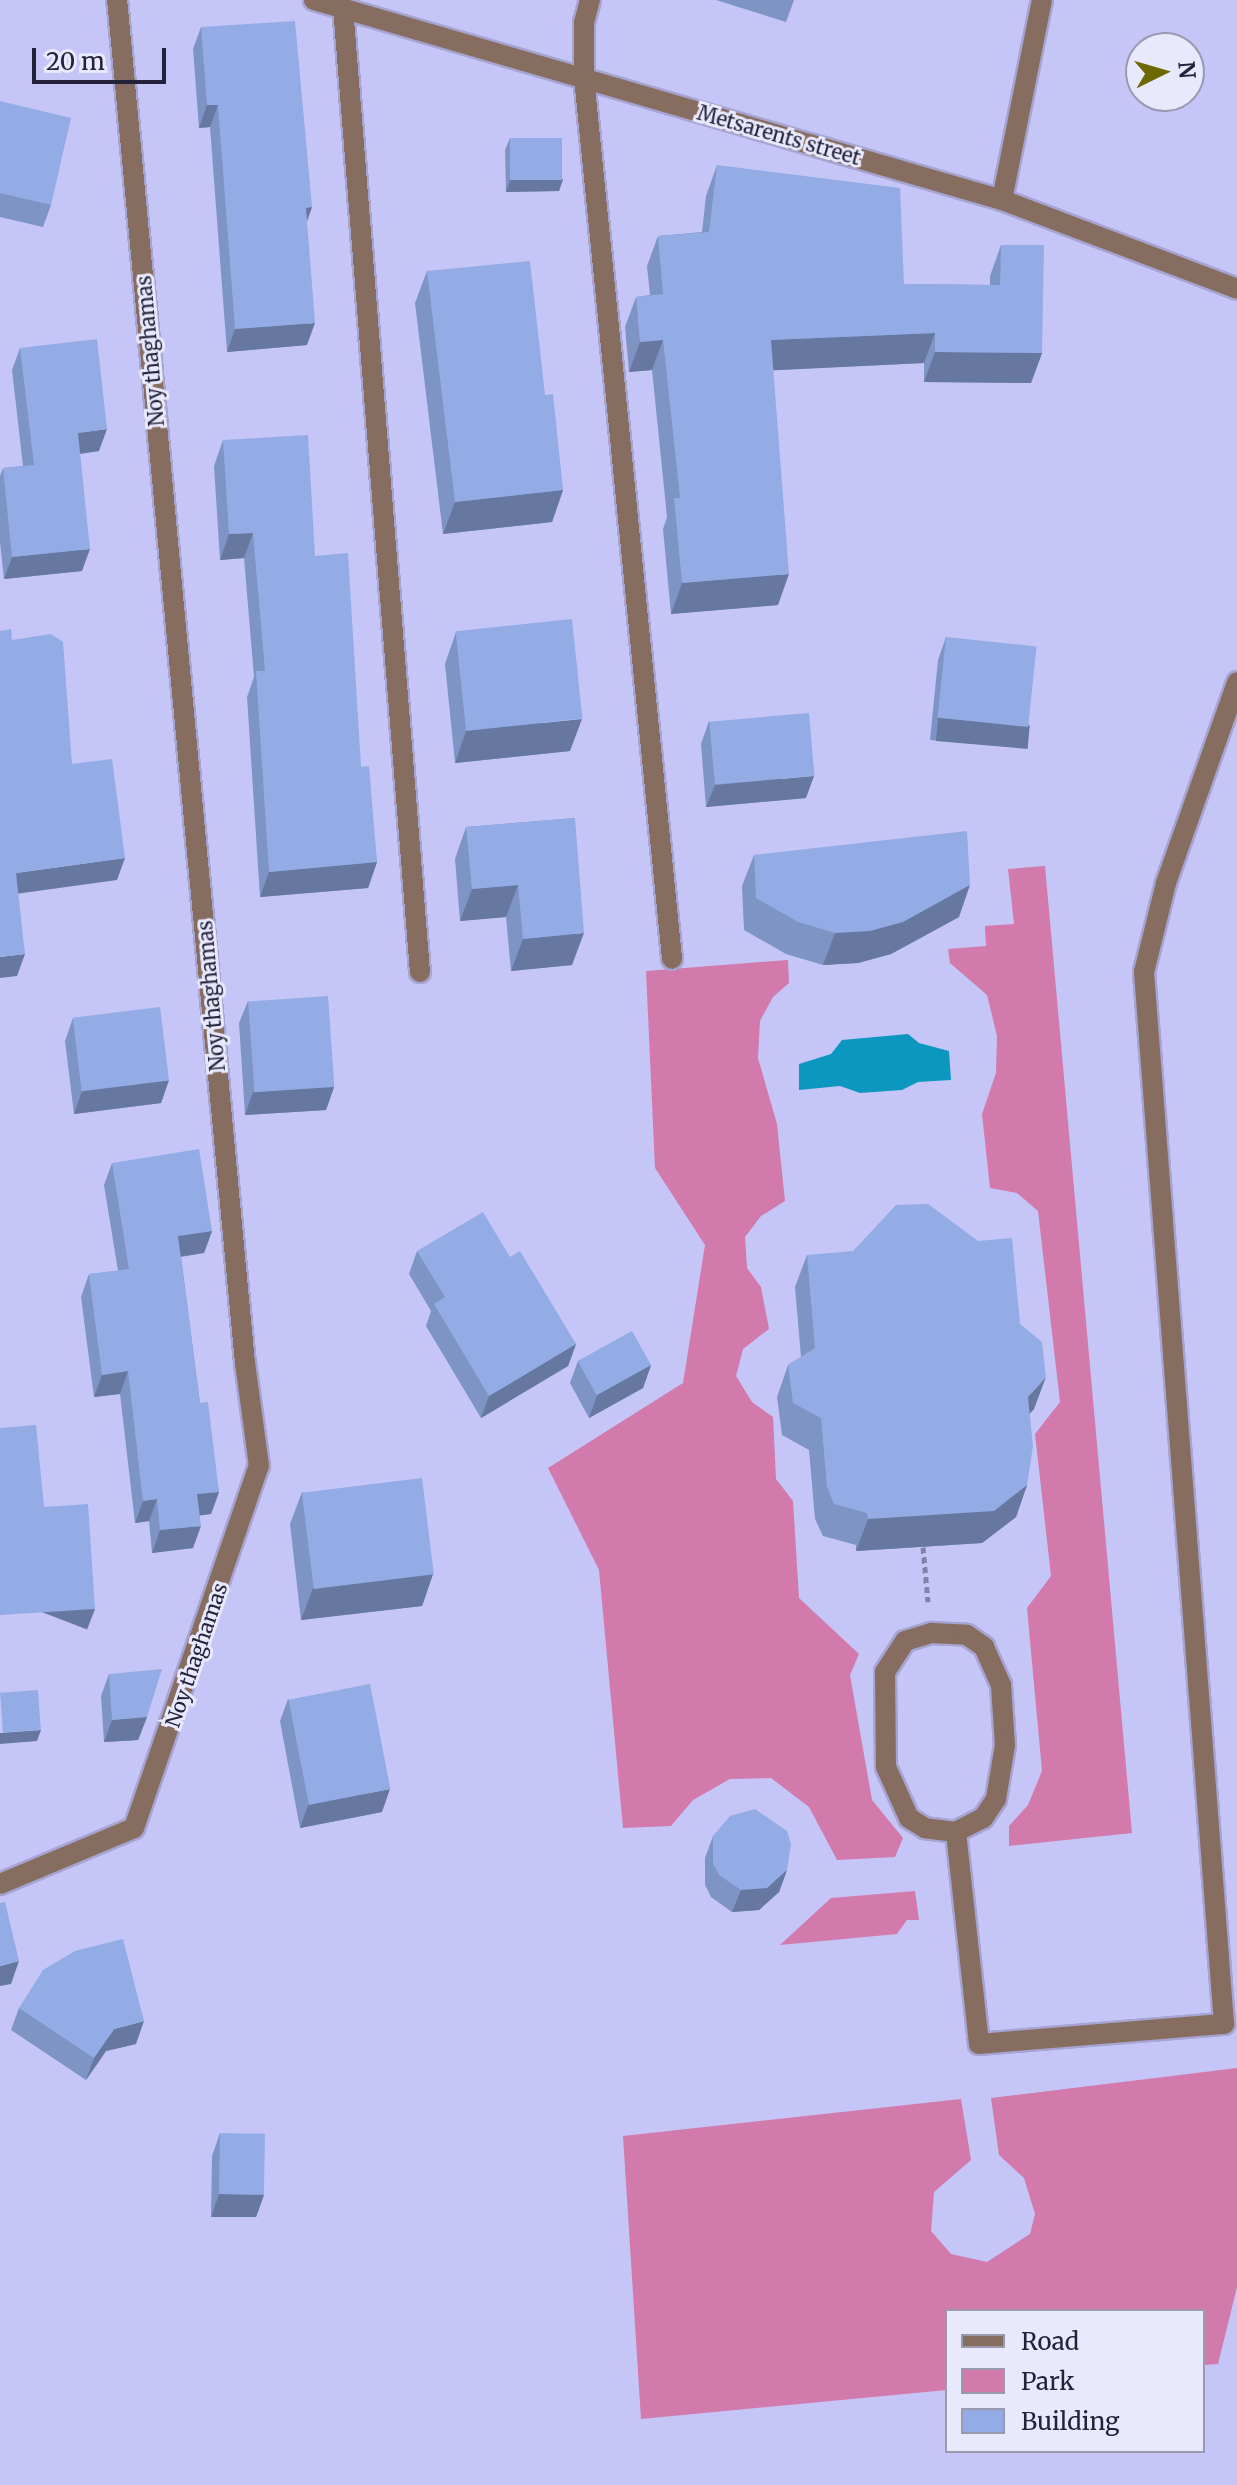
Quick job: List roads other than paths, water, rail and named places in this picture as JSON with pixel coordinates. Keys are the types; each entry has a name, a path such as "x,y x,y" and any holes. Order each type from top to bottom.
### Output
{"street":[{"name":"Noy thaghamas","path":"0,1884 134,1828 259,1466 244,1347 117,0"},
{"name":"Metsarents street","path":"314,0 1002,200 1237,289"},
{"path":"590,0 584,22 584,77 672,959"},
{"path":"1002,200 1042,0"},
{"path":"343,7 420,972"},
{"path":"956,1832 979,2044 1224,2024 1144,972 1166,883 1237,682"},
{"path":"932,1633 967,1635 984,1647 1001,1685 1005,1745 996,1799 983,1818 956,1832 925,1828 909,1818 886,1767 885,1672 905,1641 932,1633"}],"water":[{"path":"908,1034 919,1043 949,1051 951,1080 918,1082 902,1090 860,1093 840,1086 799,1090 799,1064 831,1054 842,1040"}]}
